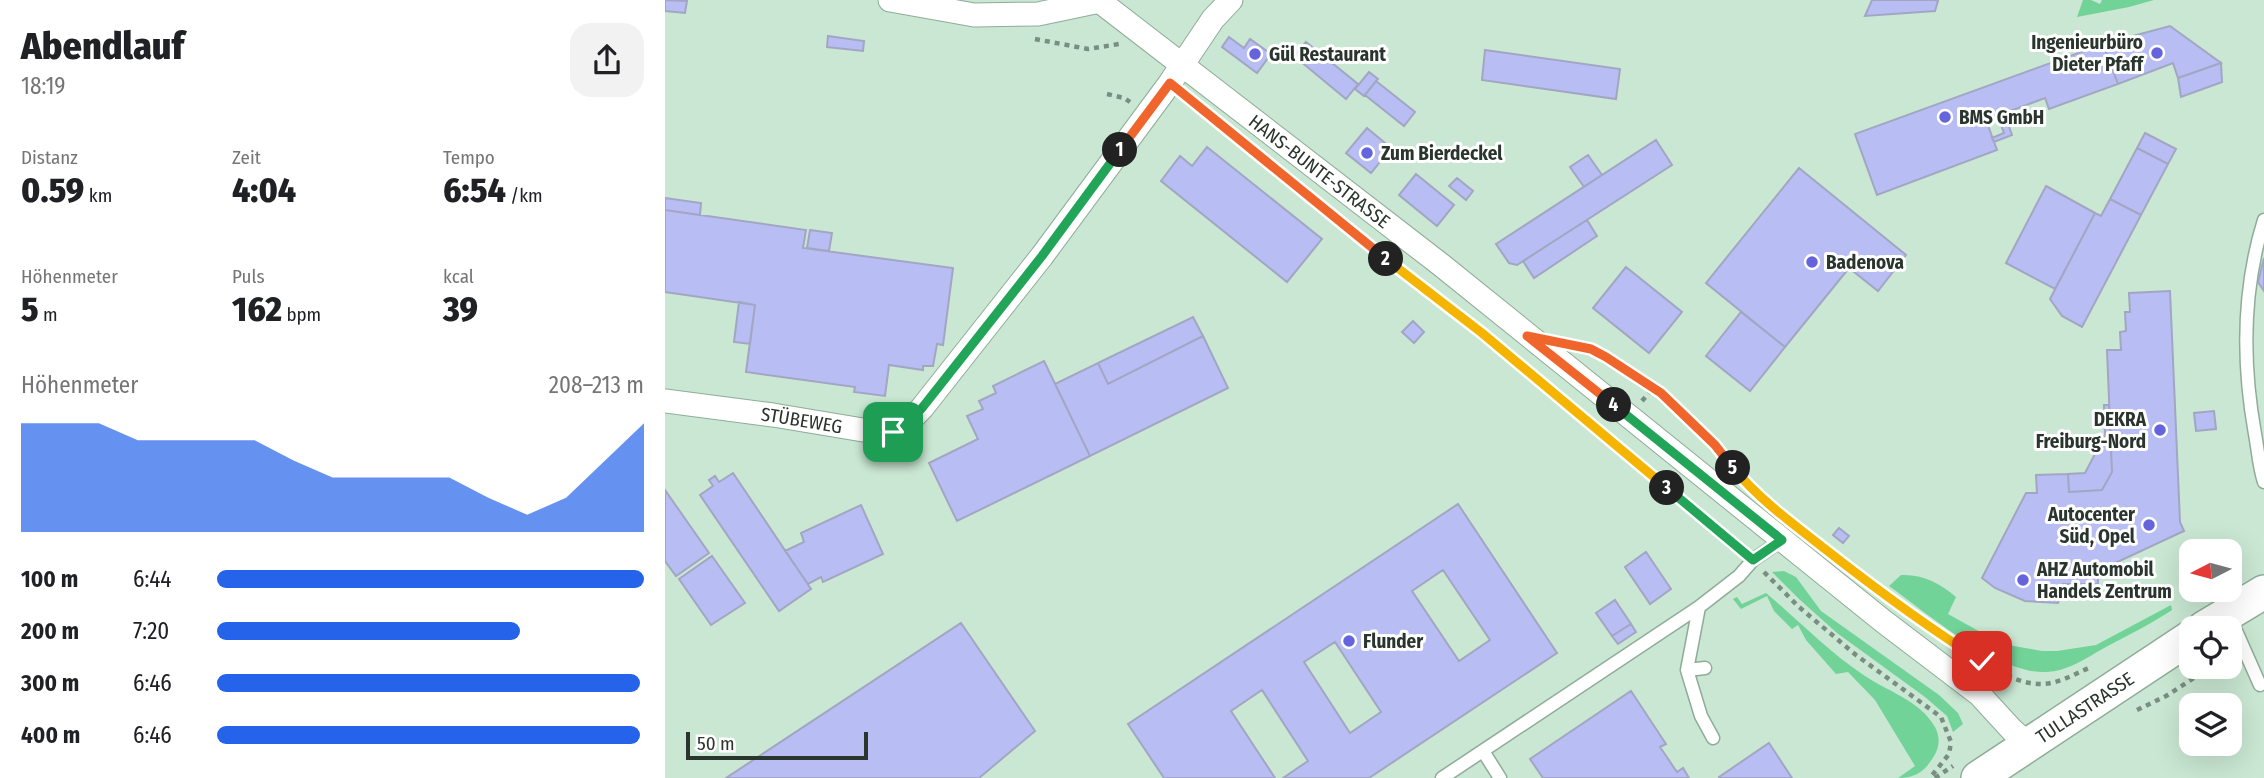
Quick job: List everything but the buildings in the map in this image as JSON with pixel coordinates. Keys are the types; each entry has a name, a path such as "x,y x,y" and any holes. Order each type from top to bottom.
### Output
{"street":[{"path":"890,0 919,3 974,15 1038,14 1099,1"},
{"path":"999,14 1018,6 1024,0"},
{"name":"STÜBEWEG","path":"665,401 881,433 893,432 905,426 1042,256 1148,114 1213,19 1231,0"},
{"name":"HANS-BUNTE-STRASSE","path":"1099,1 1440,264 1882,621 1979,694 2028,744"},
{"path":"2223,616 2264,592"},
{"name":"TULLASTRASSE","path":"1967,771 2028,744 2179,645"}],"lane":[{"path":"2264,220 2247,293 2246,338 2249,402 2264,482"},
{"path":"1442,778 1699,607 1739,576 1753,560 1782,540"},
{"path":"1699,607 1687,670 1701,716 1713,738"},
{"path":"2242,658 2260,685"},
{"path":"1687,670 1705,668"},
{"path":"1483,751 1500,778"}],"path":[{"path":"1111,37 1121,44"},
{"path":"1107,94 1123,98"},
{"path":"1285,177 1482,333 1753,560 1799,607 1847,647 1941,718 1951,742 1949,754 1932,778"},
{"path":"1579,347 1591,349 1606,357 1661,393 1715,445 1738,474"},
{"path":"1950,640 2001,671 2034,685 2055,682 2099,663"},
{"path":"2138,709 2194,679"},
{"path":"1932,778 1967,771"}],"green space":[{"path":"2083,0 2100,4 2102,0 2154,0 2077,17"},
{"path":"1784,571 1796,577 1821,611 1939,695 1958,713 1963,724 1953,732 1947,716 1925,697 1837,633 1772,572"},
{"path":"1901,575 1930,580 1944,588 1956,597 1948,614 2002,644 2042,651 2096,645 2171,605 2172,610 2061,670 2028,670 2008,664 1965,641 1889,586"},
{"path":"1766,593 1825,646 1871,680 1912,703 1929,718 1939,741 1935,754 1924,770 1912,776 1898,778 1915,766 1875,700 1848,672 1836,674 1806,640 1798,625 1792,629 1774,611 1767,596 1741,609 1733,599 1737,597 1742,604"}],"place":[{"name":"Ingenieurbüro Dieter Pfaff","path":"2157,53"},
{"name":"Gül Restaurant","path":"1255,54"},
{"name":"BMS GmbH","path":"1945,117"},
{"name":"Zum Bierdeckel","path":"1367,153"},
{"name":"Badenova","path":"1812,262"},
{"name":"DEKRA Freiburg-Nord","path":"2160,430"},
{"name":"Autocenter Süd, Opel","path":"2149,525"},
{"name":"AHZ Automobil Handels Zentrum","path":"2023,580"},
{"name":"Flunder","path":"1349,641"}],"route":[{"path":"893,432 905,426 922,408 1042,256 1170,83 1369,246 1482,333 1753,560 1782,540 1527,336 1591,349 1661,393 1715,445 1746,483 1805,533 1939,634 1982,661"}]}
